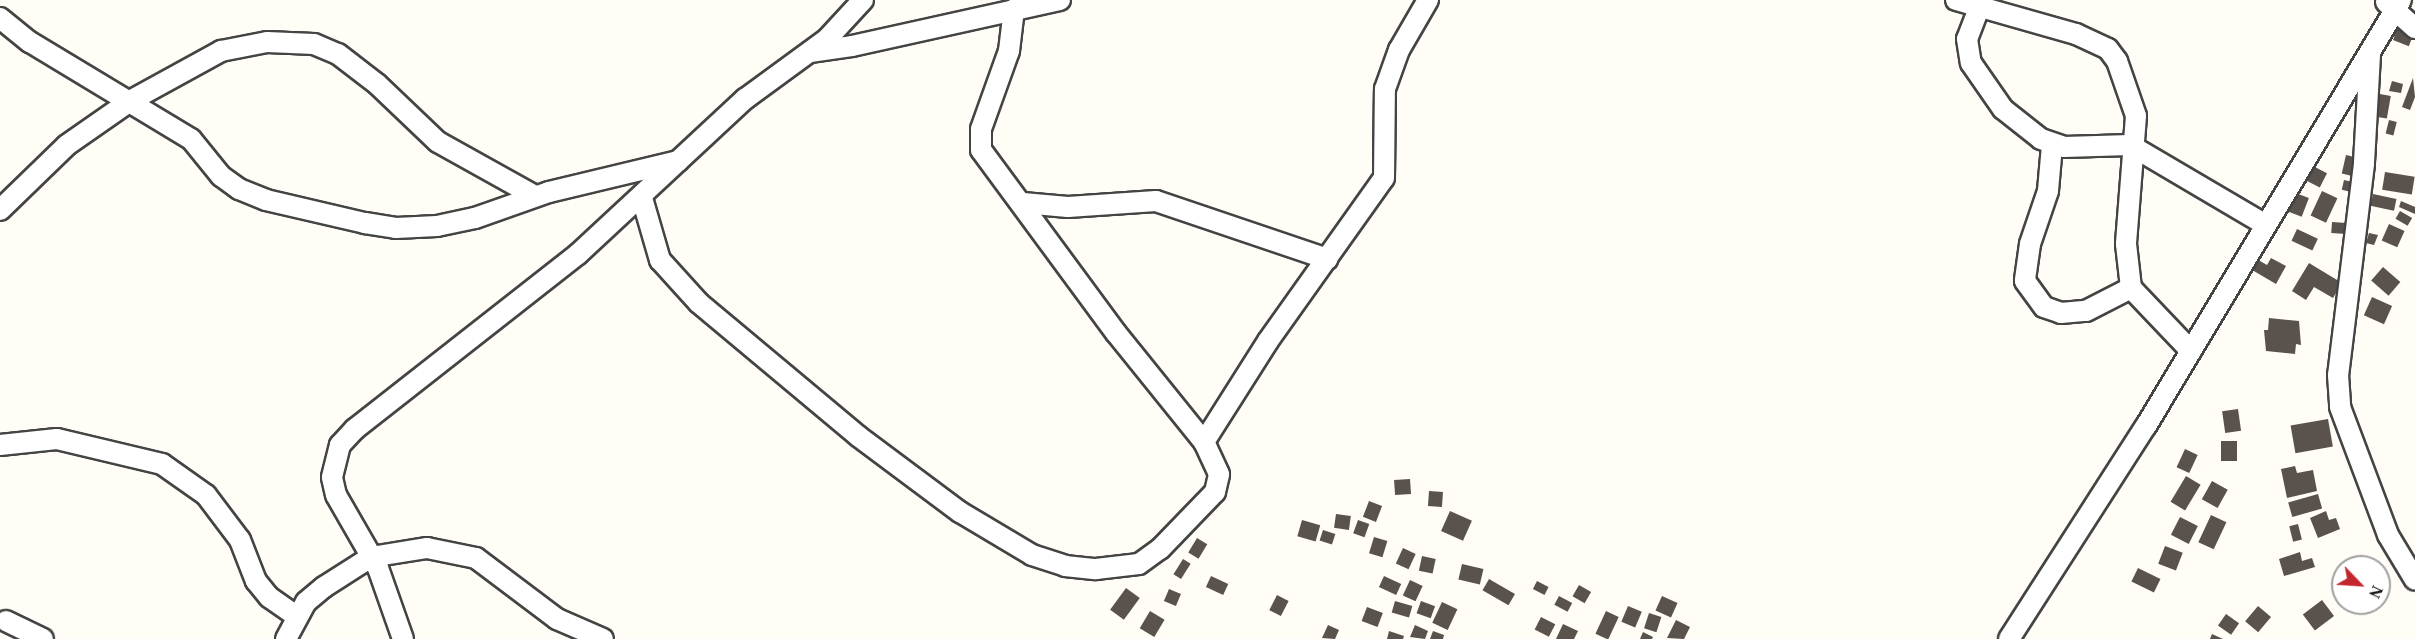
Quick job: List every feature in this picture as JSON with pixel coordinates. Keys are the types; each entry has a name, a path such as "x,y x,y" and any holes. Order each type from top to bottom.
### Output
{"street":[{"path":"403,639 371,557 336,495 332,477 340,445 355,429 532,291 642,198 745,99 810,52 863,0"},
{"path":"810,52 852,46 1060,0"},
{"path":"1204,442 1268,341 1383,178 1385,89 1399,50 1428,0"},
{"path":"1956,0 2076,34 2108,49 2123,75 2136,116 2136,148 2126,244 2131,288 2191,351"},
{"path":"2009,639 2037,601 2191,351 2370,54 2393,3 2415,28"},
{"path":"1979,8 1967,39 1971,63 2003,109 2052,145 2123,144 2136,148 2266,225"},
{"path":"642,198 660,260 699,303 858,436 978,525 1032,555 1065,566 1096,569 1139,564 1152,557 1215,492 1219,481 1216,461 1204,442 1116,333 1023,203 986,160 979,141 1009,51 1014,9"},
{"path":"0,18 30,42 191,139 230,183 266,200 396,228 437,226 475,218 535,196 680,160"},
{"path":"0,210 67,145 130,101 221,51 238,45 267,42 314,45 353,64 438,142 535,196"},
{"path":"2370,54 2364,164 2338,390 2340,407 2388,535 2415,580"},
{"path":"2052,145 2048,191 2030,244 2025,281 2044,307 2061,313 2086,311 2131,288"},
{"path":"1023,203 1068,207 1156,201 1327,259"},
{"path":"0,445 57,439 162,464 206,495 240,540 256,581 269,597 296,616"},
{"path":"286,639 296,616 324,587 371,557 428,548 463,553 515,585 557,619 603,639"},
{"path":"6,621 43,639"}],"building":[{"path":"2398,27 2414,33 2409,46 2393,40"},
{"path":"2413,78 2415,97 2410,110 2402,107"},
{"path":"2392,81 2403,84 2401,93 2389,91"},
{"path":"2380,94 2391,96 2387,119 2376,117"},
{"path":"2389,120 2397,122 2393,136 2386,134"},
{"path":"2346,155 2359,158 2354,176 2342,174"},
{"path":"2311,165 2327,173 2320,187 2304,179"},
{"path":"2385,172 2415,177 2412,194 2382,190"},
{"path":"2344,180 2357,183 2354,193 2342,190"},
{"path":"2322,191 2337,198 2326,223 2311,215"},
{"path":"2293,192 2309,198 2302,217 2286,211"},
{"path":"2373,194 2396,199 2394,211 2371,206"},
{"path":"2401,201 2415,207 2415,214 2399,207"},
{"path":"2400,211 2412,218 2408,226 2396,219"},
{"path":"2332,222 2347,223 2346,234 2331,233"},
{"path":"2389,224 2405,231 2397,247 2382,240"},
{"path":"2297,229 2318,239 2312,251 2292,241"},
{"path":"2369,233 2378,235 2374,245 2366,243"},
{"path":"2253,257 2267,265 2271,258 2286,266 2276,284 2247,267"},
{"path":"2309,263 2342,283 2333,298 2314,287 2306,300 2292,291"},
{"path":"2383,267 2400,282 2389,296 2371,281"},
{"path":"2372,297 2392,306 2384,324 2364,315"},
{"path":"2269,318 2299,321 2301,345 2296,344 2295,354 2266,351 2264,330 2268,330"},
{"path":"2238,409 2241,431 2225,433 2222,411"},
{"path":"2328,419 2333,447 2295,453 2291,426"},
{"path":"2221,441 2237,441 2237,461 2221,461"},
{"path":"2185,449 2198,455 2189,473 2177,467"},
{"path":"2295,466 2297,473 2313,470 2317,491 2287,498 2281,469"},
{"path":"2186,476 2201,485 2185,510 2171,502"},
{"path":"1410,479 1411,494 1395,495 1394,480"},
{"path":"2212,481 2228,490 2218,508 2202,499"},
{"path":"1429,491 1443,492 1442,507 1428,506"},
{"path":"2318,494 2322,508 2292,517 2288,503"},
{"path":"1369,501 1382,506 1376,522 1363,517"},
{"path":"1450,511 1472,521 1463,541 1441,531"},
{"path":"2326,511 2329,520 2336,518 2340,529 2318,538 2310,518"},
{"path":"1336,514 1351,516 1349,530 1334,528"},
{"path":"2211,515 2226,522 2214,549 2198,542"},
{"path":"2180,517 2198,526 2189,544 2171,535"},
{"path":"1302,520 1320,525 1316,542 1297,536"},
{"path":"1358,520 1369,524 1364,537 1353,533"},
{"path":"2298,524 2302,540 2293,542 2289,526"},
{"path":"1323,530 1335,534 1332,544 1320,540"},
{"path":"1374,537 1387,541 1382,557 1369,553"},
{"path":"1197,538 1207,544 1199,559 1188,553"},
{"path":"2165,546 2183,553 2176,571 2158,564"},
{"path":"1403,548 1416,554 1409,569 1396,563"},
{"path":"2300,552 2302,561 2312,558 2315,567 2284,576 2279,559"},
{"path":"1422,556 1436,559 1433,574 1419,571"},
{"path":"1183,559 1191,564 1181,579 1173,574"},
{"path":"1462,564 1483,569 1480,585 1458,580"},
{"path":"2138,568 2160,579 2154,592 2131,581"},
{"path":"1211,576 1228,584 1223,595 1206,587"},
{"path":"1384,576 1401,584 1396,595 1379,587"},
{"path":"1489,579 1515,594 1508,605 1482,590"},
{"path":"1410,580 1423,586 1416,601 1403,595"},
{"path":"1537,581 1549,587 1544,595 1533,589"},
{"path":"1579,585 1591,592 1585,603 1572,596"},
{"path":"1126,588 1140,598 1124,620 1110,610"},
{"path":"1169,589 1181,594 1176,606 1164,601"},
{"path":"1277,595 1289,601 1281,616 1269,610"},
{"path":"1559,596 1572,603 1568,612 1554,605"},
{"path":"1662,596 1678,603 1671,618 1655,611"},
{"path":"2322,600 2331,615 2334,616 2315,630 2303,614"},
{"path":"1395,601 1412,606 1409,617 1392,613"},
{"path":"1421,601 1435,606 1431,618 1417,613"},
{"path":"1442,602 1457,609 1448,630 1432,623"},
{"path":"1628,606 1642,612 1635,628 1621,622"},
{"path":"2258,606 2271,617 2258,632 2245,621"},
{"path":"1367,607 1383,613 1377,627 1362,621"},
{"path":"1150,611 1165,620 1154,637 1140,628"},
{"path":"1606,611 1619,617 1608,639 1595,634"},
{"path":"1649,613 1661,617 1656,632 1644,628"},
{"path":"2226,614 2239,623 2231,635 2218,625"},
{"path":"1541,617 1555,624 1549,637 1535,629"},
{"path":"1676,620 1690,627 1684,639 1667,638"},
{"path":"1563,624 1578,631 1574,639 1556,639"},
{"path":"1328,625 1339,630 1335,639 1322,638"},
{"path":"1415,625 1428,631 1425,639 1410,637"},
{"path":"1389,631 1404,636 1403,639 1387,639"},
{"path":"1433,631 1444,635 1443,639 1430,639"},
{"path":"1643,632 1653,637 1652,639 1640,639"},
{"path":"2212,634 2223,639 2210,639"}]}
